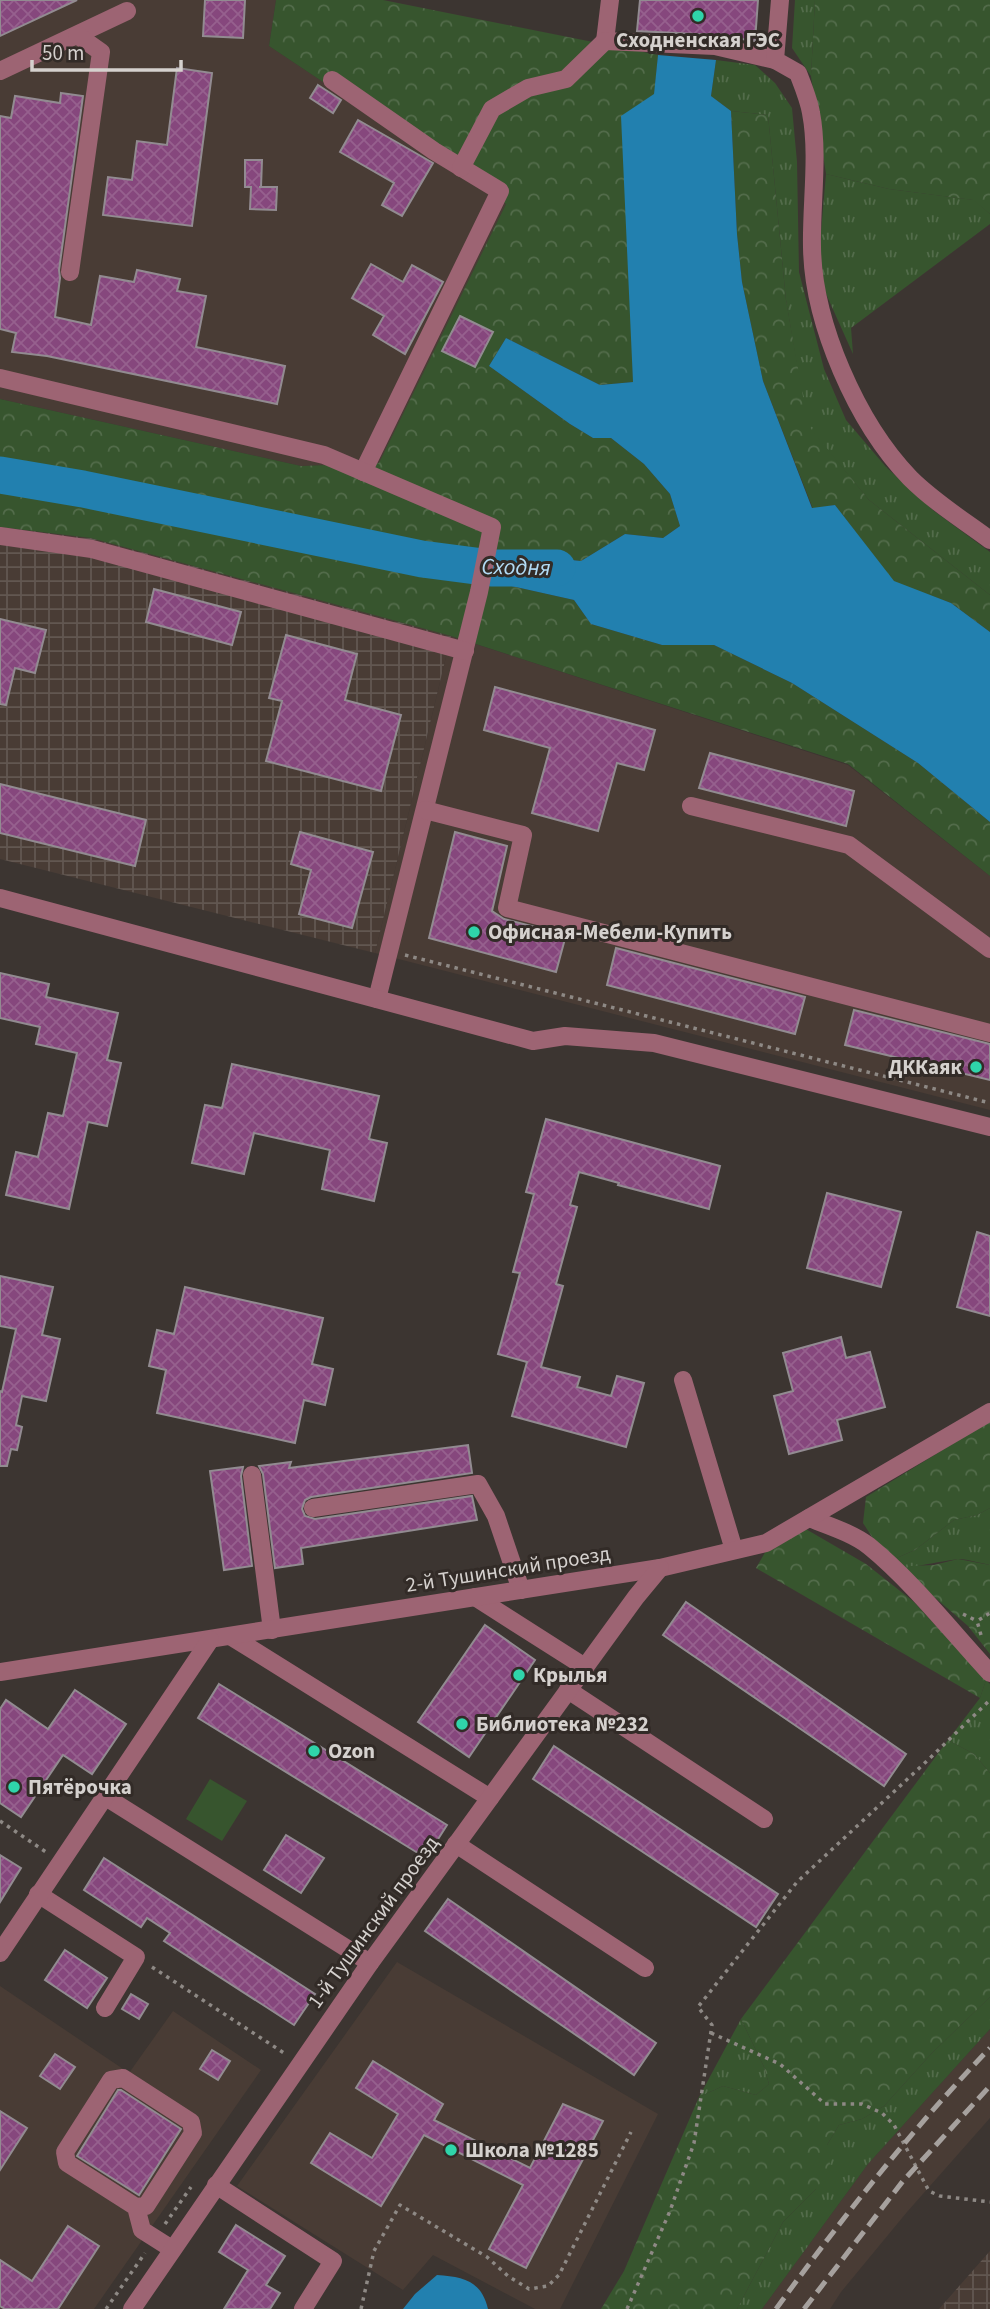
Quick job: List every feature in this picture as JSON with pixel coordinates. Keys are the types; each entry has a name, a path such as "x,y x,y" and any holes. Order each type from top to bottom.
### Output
{"street":[{"path":"461,168 492,108 528,88 566,79 605,41 610,0"},
{"path":"775,60 780,0"},
{"path":"0,71 127,11"},
{"path":"70,272 101,52 77,35"},
{"path":"605,41 715,46 775,60 798,73 811,114 814,281 832,345 855,401 876,438 910,478 990,540"},
{"path":"332,80 461,168 500,191 363,472"},
{"path":"0,378 324,455 492,527 465,651 377,999"},
{"path":"0,536 92,549 465,651"},
{"path":"691,806 849,845 990,949"},
{"path":"425,810 523,835 507,908 990,1033"},
{"path":"0,898 533,1041 565,1036 654,1043 990,1127"},
{"path":"683,1380 734,1550"},
{"name":"2-й Тушинский проезд","path":"0,1672 660,1568 766,1543 990,1412"},
{"path":"251,1475 272,1630"},
{"path":"313,1508 478,1483 496,1516 521,1590"},
{"path":"809,1518 840,1530 867,1545 990,1673"},
{"name":"1-й Тушинский проезд","path":"132,2309 370,1963 660,1568"},
{"path":"475,1597 585,1667"},
{"path":"232,1637 490,1798"},
{"path":"0,1953 210,1640"},
{"path":"568,1690 764,1819"},
{"path":"104,1796 370,1963"},
{"path":"456,1844 645,1968"},
{"path":"38,1894 136,1957 104,2008"},
{"path":"135,2207 146,2206 193,2133 191,2122 123,2078 111,2080 65,2152 67,2163 135,2207 142,2230 172,2249"},
{"path":"216,2185 333,2261 303,2309"}],"path":[{"path":"390,951 990,1103"},
{"path":"627,2309 670,2211 694,2143 712,2025 698,2007 797,1882 990,1700"},
{"path":"0,1821 60,1861"},
{"path":"711,2033 780,2064 825,2105 862,2104 882,2113 894,2125 929,2190 940,2196 990,2203"},
{"path":"361,2309 374,2251 400,2205 487,2257 508,2276 529,2289 548,2286 559,2274 631,2132"}],"shaded area":[{"path":"0,0 276,0 269,46 506,204 379,464 301,466 0,399"},
{"path":"0,527 91,538 451,636 375,953 0,859"},
{"path":"451,636 848,765 990,876 990,1110 375,953"},
{"name":"Школа №1285","path":"397,1962 658,2114 560,2309 535,2309 433,2255 403,2290 237,2186"},
{"path":"0,1986 129,2073 173,2011 261,2070 94,2309 0,2309"},
{"path":"990,2029 990,2118 907,2212 830,2309 762,2309 868,2164"},
{"path":"990,2251 990,2309 939,2309"}],"green space":[{"path":"276,0 383,0 658,55 632,334 633,382 600,385 506,338 489,366 570,424 593,438 611,438 644,464 670,494 680,526 663,538 625,534 581,561 509,553 507,585 574,600 591,624 662,645 714,645 792,683 918,763 990,822 990,876 848,764 451,636 91,538 0,527 0,399 301,466 379,463 506,204 269,46"},
{"path":"795,0 815,0 811,76 792,48"},
{"path":"815,0 990,0 990,214 973,200 889,189 826,174 811,76"},
{"path":"716,60 755,65 775,83 792,108 797,162 799,272 824,369 846,420 886,467 934,511 990,552 990,595 869,500 807,425 786,300 768,115 731,111 711,96"},
{"path":"731,111 768,115 786,300 808,425 869,500 990,595 990,632 951,603 894,582 835,505 813,509 763,381 742,282"},
{"path":"826,174 889,189 974,200 990,214 990,224 851,328 853,354 823,287 820,243"},
{"path":"990,1421 990,1508 977,1515 954,1520 915,1550 892,1560 876,1543 863,1523 866,1497"},
{"path":"990,1508 990,1565 961,1559 903,1570 892,1560 915,1550 954,1520 977,1515"},
{"path":"804,1528 866,1564 914,1602 986,1680 980,1698 756,1568 767,1549"},
{"path":"958,1559 990,1565 990,1654 968,1626 903,1570 910,1566 934,1565"},
{"path":"986,1680 990,1684 990,1773 974,1754 948,1740 980,1698"},
{"path":"948,1740 974,1754 990,1773 990,1997 932,2053 884,2106 862,2119 839,2125 827,2145 831,2170 783,2222 737,2309 601,2309 624,2271 699,2097 723,2086 756,2095 769,2084 764,2067 741,2019"},
{"path":"210,1779 247,1801 222,1841 186,1819"},
{"path":"990,1997 990,2029 868,2164 762,2309 737,2309 783,2222 816,2189 827,2145 839,2125 862,2119 884,2106 932,2053"},
{"path":"741,2019 764,2067 769,2084 756,2095 723,2086 699,2097"}],"water":[{"path":"658,55 716,60 711,96 731,111 742,282 763,381 812,508 835,505 894,581 951,603 990,632 990,822 918,763 792,683 714,645 662,645 591,624 574,600 507,585 508,553 581,561 625,534 663,538 680,526 670,494 644,464 611,438 593,438 570,424 489,366 506,338 600,385 633,382 621,116 654,94"},
{"path":"437,2275 463,2279 476,2286 488,2309 403,2309 415,2294"}],"building":[{"path":"0,0 77,0 0,36"},
{"path":"205,0 245,0 243,38 203,36"},
{"name":"Сходненская ГЭС","path":"640,0 758,0 755,41 716,35 637,31"},
{"path":"177,68 212,73 192,226 103,215 108,177 132,180 137,141 167,145"},
{"path":"318,85 341,100 333,113 310,98"},
{"path":"61,93 83,96 55,317 91,325 100,276 134,282 137,270 180,279 177,291 206,296 196,347 285,366 277,404 47,356 12,352 16,333 0,329 0,116 11,118 15,96 60,103"},
{"path":"358,120 433,163 402,216 382,205 394,183 340,152"},
{"path":"245,160 262,160 261,187 277,187 276,210 250,209 251,187 245,187"},
{"path":"371,264 403,282 412,265 443,282 405,354 373,335 384,316 352,298"},
{"path":"460,316 493,332 475,367 442,351"},
{"path":"154,589 241,612 232,645 146,622"},
{"path":"0,619 46,630 35,673 15,668 6,705 0,704"},
{"path":"286,635 357,654 345,700 401,715 381,791 266,761 282,701 269,698"},
{"path":"495,687 655,730 644,770 617,763 598,831 532,813 550,748 484,730"},
{"path":"710,753 854,791 846,826 699,788"},
{"path":"0,784 146,820 135,866 0,833"},
{"path":"300,832 373,852 352,928 299,914 311,870 291,864"},
{"path":"455,832 507,846 492,911 504,919 566,935 556,972 429,938"},
{"path":"616,948 805,997 795,1034 607,985"},
{"path":"0,973 49,984 46,997 118,1013 107,1060 121,1063 107,1126 88,1122 69,1209 6,1195 16,1152 38,1157 48,1113 63,1116 77,1053 36,1044 40,1027 0,1018"},
{"path":"854,1010 990,1044 990,1080 845,1045"},
{"path":"232,1064 379,1096 369,1139 387,1143 374,1201 322,1189 330,1150 254,1133 244,1174 192,1163 205,1105 222,1108"},
{"path":"546,1119 720,1166 709,1209 579,1172 570,1205 577,1207 556,1284 563,1286 541,1367 580,1377 577,1387 611,1396 617,1376 644,1383 626,1447 512,1416 527,1362 498,1354 520,1273 513,1272 534,1194 526,1192"},
{"path":"827,1193 901,1212 881,1287 807,1268"},
{"path":"977,1232 990,1236 990,1316 957,1307"},
{"path":"0,1276 53,1287 42,1335 60,1339 46,1401 22,1396 16,1425 22,1427 17,1450 11,1449 7,1466 0,1466 0,1391 2,1392 16,1329 0,1326"},
{"path":"185,1287 323,1318 312,1364 333,1369 325,1405 304,1400 295,1443 157,1413 166,1370 149,1366 157,1330 174,1334"},
{"path":"841,1337 846,1358 870,1352 885,1407 837,1420 842,1440 789,1454 774,1396 793,1391 783,1353"},
{"path":"468,1445 472,1473 311,1497 305,1500 302,1509 305,1516 315,1519 472,1496 477,1520 301,1548 303,1564 275,1568 263,1474 259,1466 291,1462 289,1468"},
{"path":"243,1467 241,1476 252,1566 224,1570 210,1471"},
{"path":"686,1602 906,1754 884,1786 663,1635"},
{"path":"485,1625 535,1660 469,1757 418,1722"},
{"path":"219,1684 447,1825 426,1858 198,1718"},
{"path":"75,1690 126,1724 92,1774 63,1755 21,1817 0,1803 0,1709 6,1700 48,1729"},
{"path":"554,1746 778,1894 756,1927 533,1779"},
{"path":"286,1835 324,1858 301,1893 264,1870"},
{"path":"0,1855 21,1868 0,1902"},
{"path":"104,1858 315,1994 294,2025 164,1941 170,1933 147,1918 141,1927 84,1890"},
{"path":"448,1899 656,2043 634,2075 425,1931"},
{"path":"65,1950 107,1978 87,2008 45,1980"},
{"path":"131,1994 148,2004 139,2019 122,2009"},
{"path":"212,2050 230,2061 218,2080 200,2069"},
{"path":"55,2054 75,2067 60,2089 40,2076"},
{"path":"373,2061 443,2104 434,2120 530,2168 563,2104 603,2121 526,2268 489,2249 523,2185 424,2135 381,2206 311,2163 330,2133 372,2158 398,2114 356,2088"},
{"path":"118,2090 181,2129 139,2195 77,2156"},
{"path":"0,2111 27,2128 0,2170"},
{"path":"236,2225 285,2256 266,2285 280,2293 270,2309 224,2309 248,2270 219,2252"},
{"path":"68,2226 99,2246 58,2309 5,2309 0,2306 0,2260 32,2281"}],"waterway":[{"name":"Сходня","path":"0,475 83,489 422,559 491,568 557,568"}],"railway":[{"path":"776,2309 879,2175 933,2110 990,2048"},
{"path":"804,2309 903,2181 990,2086"}],"place":[{"name":"Сходненская ГЭС","path":"698,16"},
{"name":"Офисная-Мебели-Купить","path":"474,932"},
{"name":"ДККаяк","path":"976,1067"},
{"name":"Крылья","path":"519,1675"},
{"name":"Библиотека №232","path":"462,1724"},
{"name":"Ozon","path":"314,1751"},
{"name":"Пятёрочка","path":"14,1787"},
{"name":"Школа №1285","path":"451,2150"}]}
